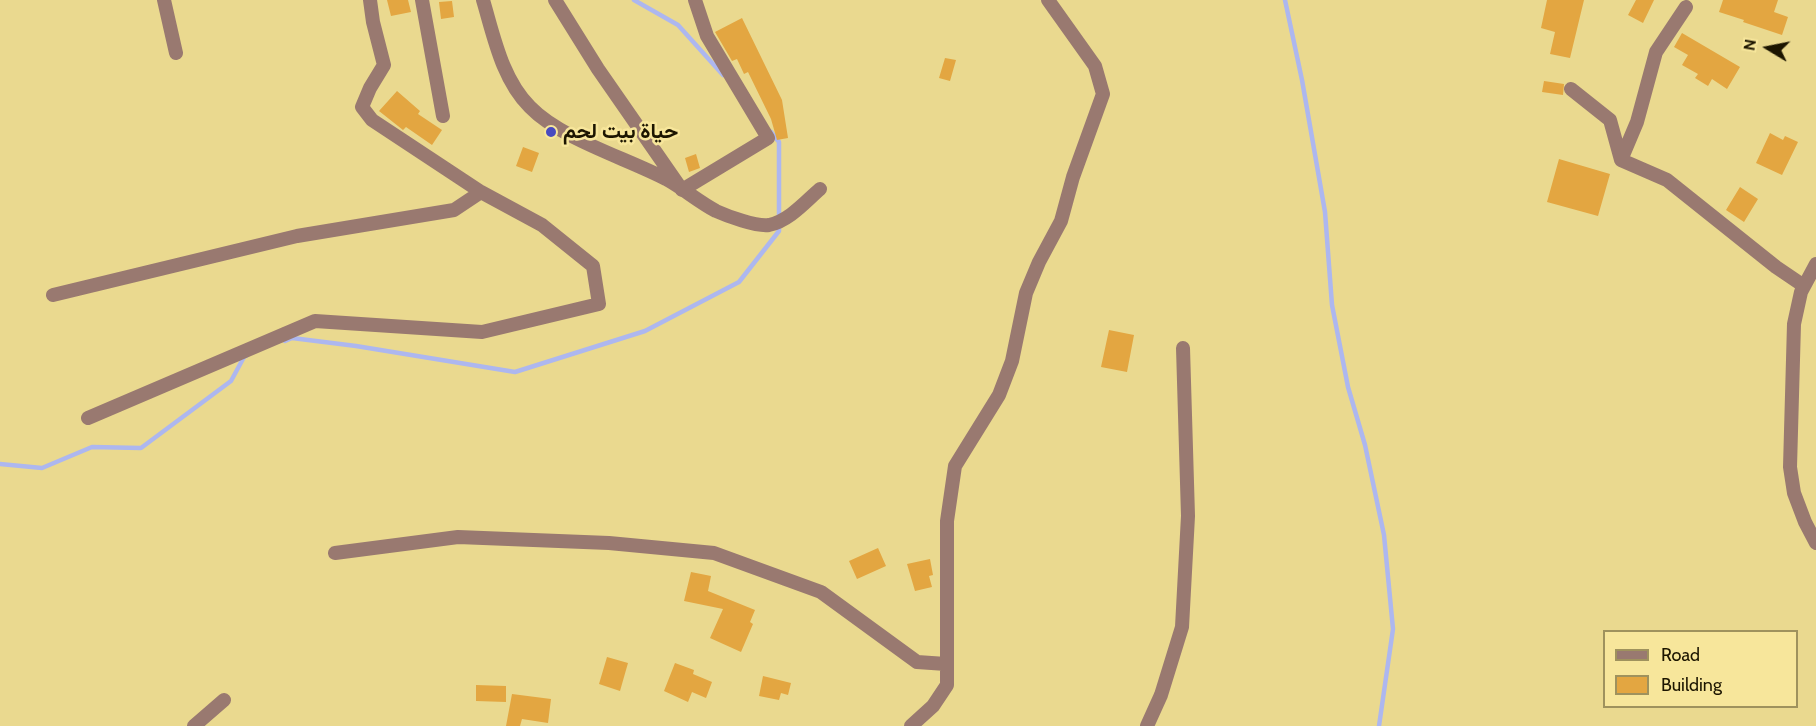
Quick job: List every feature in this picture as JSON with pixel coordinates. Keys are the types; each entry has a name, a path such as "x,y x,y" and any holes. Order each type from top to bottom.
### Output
{"street":[{"path":"164,0 177,53"},
{"path":"88,418 315,321 482,332 599,304 593,266 543,225 481,192 372,120 362,107 384,65 370,0"},
{"path":"422,0 443,116"},
{"path":"483,0 499,54 510,80 530,108 559,130 668,180 717,212 746,222 768,225 791,215 820,189"},
{"path":"555,0 597,69 682,190"},
{"path":"682,190 768,138 707,36 694,0"},
{"path":"910,726 933,706 947,685 947,521 955,466 999,395 1012,361 1026,293 1039,262 1061,221 1073,177 1103,94 1095,66 1048,0"},
{"path":"1621,160 1637,122 1656,52 1686,7"},
{"path":"1571,89 1610,120 1621,160"},
{"path":"1621,160 1667,180 1776,267 1804,286"},
{"path":"52,295 297,236 454,210 481,192"},
{"path":"1814,269 1804,286 1794,324 1790,467 1794,493 1816,543"},
{"path":"1147,726 1161,695 1182,627 1188,516 1183,348"},
{"path":"335,553 458,537 609,543 714,553 821,592 917,662 946,664"},
{"path":"194,726 225,700"}],"building":[{"path":"387,0 408,0 411,12 391,16"},
{"path":"1547,0 1584,0 1570,58 1550,54 1555,32 1541,28"},
{"path":"1636,0 1654,0 1643,23 1628,15"},
{"path":"1723,0 1778,0 1774,12 1788,17 1782,35 1719,12"},
{"path":"452,1 454,17 441,19 439,2"},
{"path":"742,18 782,100 788,138 777,140 771,119 748,72 744,74 737,59 732,61 715,32"},
{"path":"1682,33 1740,67 1727,89 1712,79 1708,86 1695,78 1698,74 1682,65 1688,55 1674,47"},
{"path":"945,58 956,60 950,81 939,78"},
{"path":"1544,81 1564,84 1563,95 1542,92"},
{"path":"397,91 420,111 418,114 442,130 432,145 406,127 403,130 379,111"},
{"path":"1770,133 1783,140 1785,136 1798,142 1782,175 1756,163"},
{"path":"523,147 539,153 532,172 516,166"},
{"path":"696,154 700,168 689,172 685,158"},
{"path":"1559,159 1610,174 1598,216 1547,202"},
{"path":"1740,187 1758,199 1744,222 1726,210"},
{"path":"1109,330 1134,335 1127,372 1101,367"},
{"path":"878,548 886,566 857,579 849,561"},
{"path":"930,559 933,575 929,576 932,587 915,591 907,564"},
{"path":"691,572 711,576 708,591 755,610 750,622 753,624 741,652 710,638 723,609 684,601"},
{"path":"607,657 628,663 620,691 599,684"},
{"path":"675,663 694,670 693,674 712,682 706,698 692,692 688,702 664,691"},
{"path":"763,676 791,683 788,695 781,693 779,700 759,696"},
{"path":"476,685 506,686 506,702 476,701"},
{"path":"512,694 551,699 548,723 522,719 520,726 506,726"}],"waterway":[{"path":"634,0 678,25 723,75"},
{"path":"1285,0 1302,80 1325,212 1332,305 1348,387 1365,445 1384,535 1393,629 1379,726"},
{"path":"285,341 292,338 356,346 515,372 645,331 739,282 779,231 779,142 771,132"},
{"path":"0,464 42,468 92,447 141,448 231,381 246,356"}],"place":[{"name":"حياة بيت لحم","path":"551,132"}]}
